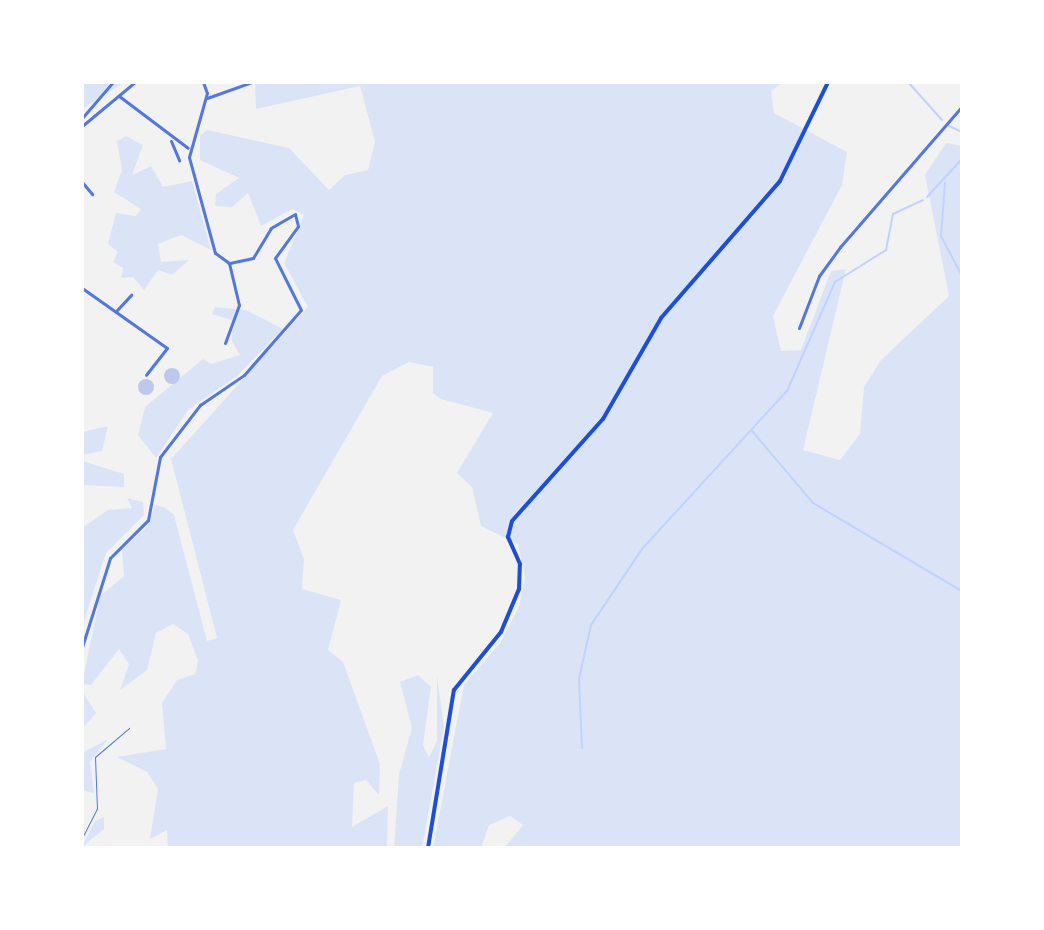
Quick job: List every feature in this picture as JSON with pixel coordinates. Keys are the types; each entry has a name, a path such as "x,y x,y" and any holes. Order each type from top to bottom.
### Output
{"main road":[{"path":"428,848 454,690 501,632 519,589 520,564 508,537 512,521 603,419 661,318 780,181 828,82"}],"street":[{"path":"82,118 113,82"},
{"path":"82,126 135,82"},
{"path":"203,82 206,98 189,148 215,253 229,263 239,305 225,343"},
{"path":"206,98 252,82"},
{"path":"119,96 171,141 189,148"},
{"path":"799,328 819,276 840,247 962,106"},
{"path":"171,141 179,160"},
{"path":"82,182 92,194"},
{"path":"82,647 110,558 148,520 160,457 200,405 224,393 299,316 301,302 275,258 300,222 295,214 271,228 253,258 229,263"},
{"path":"82,250 82,272"},
{"path":"82,288 117,310 169,351 146,375"},
{"path":"117,310 131,295"}],"lane":[{"path":"82,838 97,809 95,757 129,728"}],"shaded area":[{"path":"82,82 125,82 82,109"},
{"path":"255,82 783,82 771,91 774,113 847,152 842,185 773,316 781,351 801,350 831,271 846,269 803,450 840,460 860,434 864,387 881,360 949,296 925,175 946,143 962,146 962,848 504,848 523,825 510,816 489,825 481,848 433,848 464,685 500,643 519,607 525,577 518,544 481,526 472,487 457,473 493,413 441,399 433,393 433,367 409,362 382,376 293,530 304,559 302,589 341,600 328,650 343,662 380,764 379,795 366,780 354,783 352,827 388,806 387,848 168,848 167,830 150,839 158,789 147,772 117,757 166,749 162,703 177,680 195,674 198,661 188,634 173,624 156,633 147,670 120,690 129,664 119,649 91,685 82,684 100,596 124,576 122,550 147,527 155,505 164,507 174,515 207,641 217,638 171,459 308,307 284,263 304,215 292,209 261,226 248,193 232,207 215,206 216,194 239,178 200,160 200,136 207,130 289,148 329,190 345,175 368,170 375,142 360,86 256,109"},
{"path":"126,136 143,145 132,175 151,166 163,187 192,181 211,250 181,235 158,244 161,262 189,260 172,275 158,270 144,290 133,277 121,278 123,268 113,262 118,252 108,244 116,213 136,216 141,209 114,192 122,170 117,141"},
{"path":"215,307 246,310 283,329 237,376 188,410 156,458 138,435 145,407 203,359 211,364 240,355 231,340 235,321 212,314"},
{"path":"108,426 102,451 82,455 82,432"},
{"path":"82,461 124,474 124,487 82,485"},
{"path":"127,498 143,502 144,515 106,553 82,627 82,528 108,510 132,508"},
{"path":"418,675 431,687 423,745 429,757 437,741 437,676 444,727 422,848 394,848 399,774 412,728 400,682"},
{"path":"82,691 96,713 82,729"},
{"path":"108,739 90,762 94,793 82,790 82,753"},
{"path":"104,817 104,829 82,847 95,821"}],"building":[{"path":"172,368 178,370 178,382 172,384 166,382 164,376 166,370"},
{"path":"146,379 152,381 152,393 146,395 140,393 138,387 140,381"}],"waterway":[{"path":"908,82 942,120"},
{"path":"949,126 962,132"},
{"path":"927,197 962,159"},
{"path":"945,183 941,236 962,276"},
{"path":"582,748 579,679 591,625 642,549 787,391 835,282 886,250 893,214 923,200"},
{"path":"752,431 813,503 962,591"}]}
